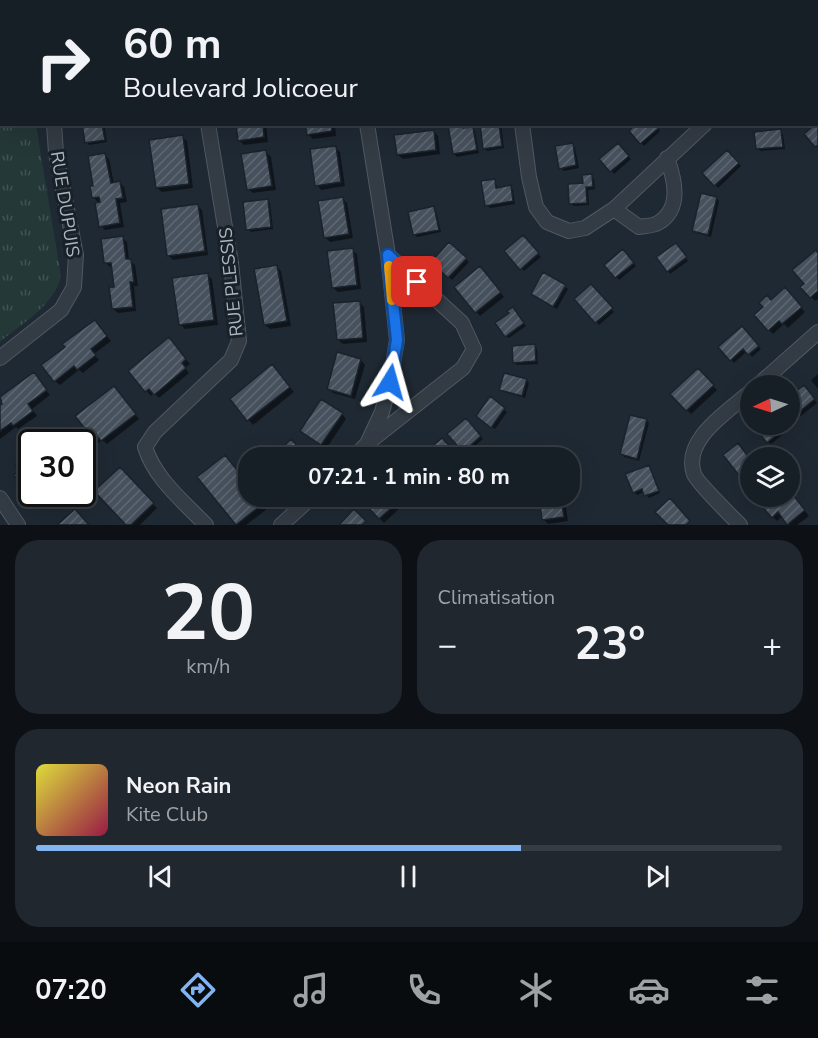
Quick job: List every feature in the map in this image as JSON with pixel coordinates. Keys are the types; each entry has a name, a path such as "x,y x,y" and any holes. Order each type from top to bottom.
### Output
{"street":[{"name":"RUE DUPUIS","path":"0,358 61,310 74,287 76,255 54,126"},
{"name":"RUE PLESSIS","path":"206,525 166,484 150,462 145,447 155,432 231,360 239,341 231,263 208,126"},
{"path":"367,126 388,255 397,340 382,412 367,444"},
{"path":"522,126 529,177 536,207 547,222 569,231 585,228 614,209 703,126"},
{"path":"614,209 639,227 656,224 666,216 675,202 674,178 667,158"},
{"path":"364,447 463,368 474,349 462,323 388,255"},
{"path":"769,375 818,332"},
{"path":"740,401 700,437 692,451 694,475 740,525"},
{"path":"0,498 18,525"},
{"path":"281,525 301,507"}],"green space":[{"path":"0,126 36,126 61,276 58,286 45,305 0,342"}],"building":[{"path":"82,126 102,126 105,140 85,143"},
{"path":"236,126 263,126 264,137 238,141"},
{"path":"305,126 331,126 332,131 307,135"},
{"path":"448,126 473,127 477,150 453,154"},
{"path":"480,126 499,126 502,146 483,149"},
{"path":"634,126 658,126 659,128 640,144 629,131"},
{"path":"813,126 818,126 818,145 815,147 804,134"},
{"path":"781,129 783,147 756,149 754,132"},
{"path":"434,130 436,150 397,155 394,135"},
{"path":"183,135 189,184 156,188 149,140"},
{"path":"573,143 576,165 559,169 555,146"},
{"path":"618,143 629,156 610,172 599,159"},
{"path":"336,146 341,182 315,186 310,149"},
{"path":"266,150 272,186 247,190 241,154"},
{"path":"727,150 739,163 714,186 702,173"},
{"path":"105,153 111,183 120,181 123,198 116,199 120,223 99,227 95,203 100,202 99,197 92,198 90,186 93,186 88,156"},
{"path":"592,174 593,187 586,187 587,203 569,204 568,184 583,183 582,175"},
{"path":"495,179 496,188 511,185 513,201 485,206 481,181"},
{"path":"701,193 717,197 708,235 692,231"},
{"path":"343,197 349,234 324,238 318,201"},
{"path":"268,199 271,227 246,230 243,202"},
{"path":"198,204 205,251 167,256 161,209"},
{"path":"434,206 439,230 413,235 408,212"},
{"path":"523,235 539,253 520,270 504,251"},
{"path":"123,236 126,259 131,259 134,282 130,282 133,307 112,309 109,287 114,287 111,263 104,263 101,239"},
{"path":"449,242 467,258 448,278 431,262"},
{"path":"676,243 687,257 667,272 656,257"},
{"path":"353,248 357,285 332,288 327,251"},
{"path":"623,249 634,263 615,278 604,265"},
{"path":"816,250 818,253 818,291 810,298 800,287 804,284 792,270"},
{"path":"277,265 287,321 264,325 254,269"},
{"path":"480,266 501,292 475,313 454,287"},
{"path":"543,272 566,285 553,307 531,294"},
{"path":"208,273 214,320 179,325 172,278"},
{"path":"591,284 613,308 595,323 574,299"},
{"path":"785,287 802,307 782,324 779,321 768,331 754,315 763,307 759,303 767,295 771,300"},
{"path":"360,301 363,338 337,340 333,303"},
{"path":"513,307 524,323 505,337 495,323 509,313 507,311"},
{"path":"95,320 107,336 91,349 96,355 77,370 74,366 54,382 41,365 65,347 62,344"},
{"path":"742,326 759,346 748,355 743,349 730,361 718,347"},
{"path":"169,337 186,359 182,363 186,368 154,395 149,389 145,392 128,371"},
{"path":"535,344 536,361 513,363 512,346"},
{"path":"337,352 361,359 351,396 327,389"},
{"path":"272,364 290,387 247,421 230,399"},
{"path":"698,368 714,385 686,411 670,394"},
{"path":"34,372 47,390 28,404 33,411 13,426 11,423 0,431 0,405 2,404 0,397"},
{"path":"504,373 527,379 522,396 499,390"},
{"path":"804,385 815,399 800,411 800,388"},
{"path":"114,386 136,414 101,441 96,437 96,429 85,429 75,416"},
{"path":"490,396 505,408 491,428 476,416"},
{"path":"321,399 343,413 321,445 300,431"},
{"path":"630,415 647,419 637,459 620,454"},
{"path":"466,418 481,436 469,447 459,447 447,434"},
{"path":"761,435 776,435 767,443"},
{"path":"442,438 450,447 431,447"},
{"path":"291,439 298,447 283,447"},
{"path":"738,443 741,447 740,476 723,455"},
{"path":"225,455 238,471 238,507 259,507 236,525 197,477"},
{"path":"649,465 659,491 644,496 642,489 633,493 625,474"},
{"path":"120,467 154,503 131,525 126,525 96,493 96,489"},
{"path":"670,498 690,521 686,525 668,525 655,512"},
{"path":"800,504 805,510 787,525 778,512 772,518 763,507 800,507"},
{"path":"368,507 393,507 379,519"},
{"path":"540,507 562,507 564,517 542,520"},
{"path":"75,509 89,525 57,525"},
{"path":"354,509 366,521 362,525 339,525"}],"slow traffic":[{"path":"389,266 392,300"}],"route":[{"path":"390,382 397,340 388,255 417,282"}]}
